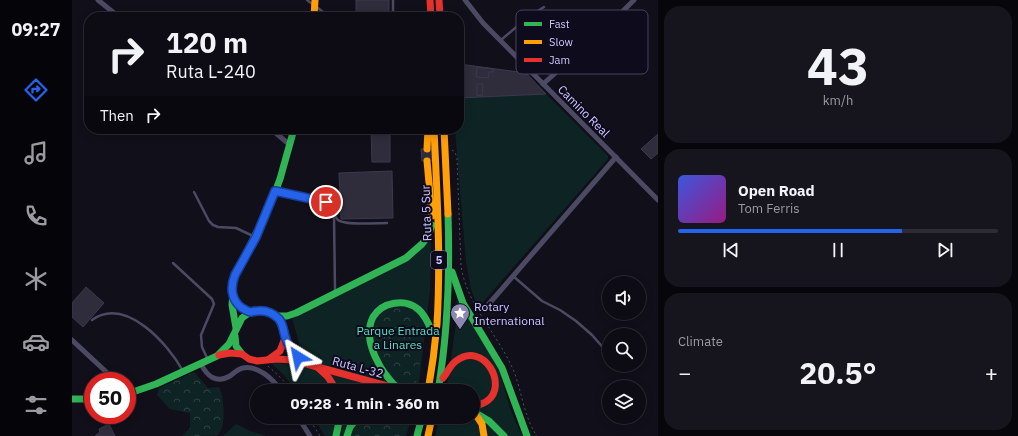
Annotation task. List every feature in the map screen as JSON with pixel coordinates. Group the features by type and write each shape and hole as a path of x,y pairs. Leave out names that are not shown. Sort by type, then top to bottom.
{"main road":[{"path":"430,0 430,12"},
{"path":"440,0 440,12"},
{"path":"236,328 232,310 232,286 235,275 256,237 275,191 293,134"},
{"path":"427,148 428,134"},
{"name":"Ruta 5 Sur","path":"429,384 439,299 434,134"},
{"name":"Ruta 5 Sur","path":"440,384 448,321 449,259 444,134"},
{"path":"423,384 431,330 433,287 432,225 427,161"},
{"path":"275,316 287,316 296,313 414,253 427,239 432,225"},
{"path":"449,259 455,284 463,303 495,354 506,375 520,420 527,436"},
{"path":"232,297 240,306 251,312 263,311 275,316 284,327 285,338 283,346 279,353 269,360"},
{"path":"395,384 386,377 378,364 370,336 372,320 376,314 384,307 395,303 404,302 413,305 422,311 427,318 431,330"},
{"name":"Ruta L-32","path":"136,392 145,389 201,364 217,355 228,347 242,318 251,312"},
{"path":"234,336 236,346 242,354"},
{"path":"285,338 295,354 305,363"},
{"name":"Ruta L-32","path":"217,355 230,353 242,354 253,360 261,361 287,359 380,384"},
{"path":"441,384 448,369 458,358 478,356 492,367 496,378 496,387 492,396 480,406"},
{"path":"316,366 328,377 332,384"},
{"path":"72,399 84,399"},
{"path":"480,415 503,434 508,436"},
{"path":"480,421 484,436"},
{"path":"336,436 339,424"},
{"path":"348,436 350,427 352,424"},
{"path":"411,436 414,424"},
{"path":"417,436 420,424"},
{"path":"428,436 431,424"},
{"path":"432,424 433,436"}],"street":[{"path":"98,0 113,12"},
{"name":"Camino Real","path":"465,0 483,23 516,56"},
{"path":"624,10 634,0"},
{"name":"Camino Real","path":"533,74 658,200"},
{"path":"543,84 554,74"},
{"path":"277,134 290,145"},
{"path":"488,305 616,157"},
{"path":"72,340 106,372"},
{"path":"201,364 208,375 217,379 225,378 243,368 255,369 275,384"},
{"path":"302,424 310,436"}],"lane":[{"path":"306,0 314,3 324,12"},
{"path":"393,0 393,12"},
{"path":"539,10 544,7"},
{"path":"501,41 516,28"},
{"path":"275,191 326,202 332,206 337,220 344,223 387,223"},
{"path":"194,192 209,220 213,224 236,228 256,237"},
{"path":"335,215 333,219 335,294"},
{"path":"174,264 212,299 214,304 201,335 202,347 208,360"},
{"path":"513,276 542,301 560,310 576,321 602,346"},
{"path":"92,320 100,315 109,313 122,314 130,317 158,339 174,358 183,372"}],"path":[{"path":"445,149 455,152 457,158 461,266 464,282 475,306 512,367 520,388 526,414 537,436"},
{"path":"261,361 277,374 286,384"},
{"path":"312,424 320,436"}],"green space":[{"path":"546,94 608,156 608,159 478,308 471,289 466,262 455,134 464,134 464,98"},
{"path":"431,237 430,291 419,384 291,384 284,375 270,362 296,365 301,350 292,318 407,260"},
{"path":"457,294 498,367 510,408 523,436 435,436 438,424 480,424 480,384 447,384 456,325"},
{"name":"Parque Entrada a Linares","path":"396,306 412,309 416,312 420,319 422,327 422,349 416,384 406,384 391,375 384,367 379,357 374,340 374,327 377,321"},
{"path":"194,372 208,388 219,387 221,391 224,412 222,427 217,435 182,436 190,428 190,413 170,409 157,395 159,388"},
{"path":"236,424 250,431 266,436 223,436"},
{"path":"317,424 410,424 406,436 325,436"},
{"path":"361,424 405,424 402,436 355,436"}],"building":[{"path":"356,0 389,0 389,12 356,12"},
{"path":"464,65 516,72 516,74 527,74 546,94 464,98"},
{"path":"477,67 493,69 493,72 489,72 488,78 476,77"},
{"path":"477,84 483,84 482,96 477,95"},
{"path":"371,134 390,134 390,162 372,162"},
{"path":"658,134 658,153 651,159 641,149"},
{"path":"432,148 433,161 422,161 421,149"},
{"path":"392,171 393,218 341,219 339,173"},
{"path":"86,287 104,303 83,327 72,317 72,303"},
{"path":"109,424 115,436 95,436 100,432 99,429"}],"traffic: fast":[{"path":"236,328 232,305 234,278 271,203 280,179 293,134"},
{"path":"439,384 448,303 448,214"},
{"path":"275,316 287,316 296,313 406,258 422,244 428,236 432,225"},
{"path":"452,272 463,303 502,368 527,436"},
{"path":"393,384 380,367 372,347 370,326 373,317 377,312 388,305 394,303 407,304 420,311 431,330"},
{"path":"136,391 156,384 217,356 229,344 242,318 249,313 256,311 269,313 279,320 290,347 305,363"},
{"path":"235,336 236,346 242,354"},
{"path":"72,399 84,399"},
{"path":"480,416 489,421 504,436"},
{"path":"336,436 339,424"},
{"path":"347,436 352,424"},
{"path":"417,436 420,424"}],"traffic: slow":[{"path":"314,12 315,0"},
{"path":"427,149 428,134"},
{"path":"429,384 437,324 439,275 434,134"},
{"path":"444,134 448,214"},
{"path":"427,161 432,216"},
{"path":"233,297 240,306 251,312"},
{"path":"480,421 484,436"},
{"path":"428,436 431,424"}],"traffic: jam":[{"path":"430,0 431,12"},
{"path":"439,0 440,12"},
{"path":"269,359 280,351 285,338"},
{"path":"219,355 230,353 242,354 249,359 257,361 277,359 292,360 380,384"},
{"path":"443,378 454,362 466,356 476,356 484,360 494,376 495,385 493,394 487,401 480,405"},
{"path":"316,366 328,377 332,384"}],"place":[{"name":"Rotary International","path":"460,330"}],"route":[{"path":"298,357 285,338 284,327 278,318 263,311 247,311 237,304 232,297 232,286 235,275 261,227 275,191 326,202"}]}
